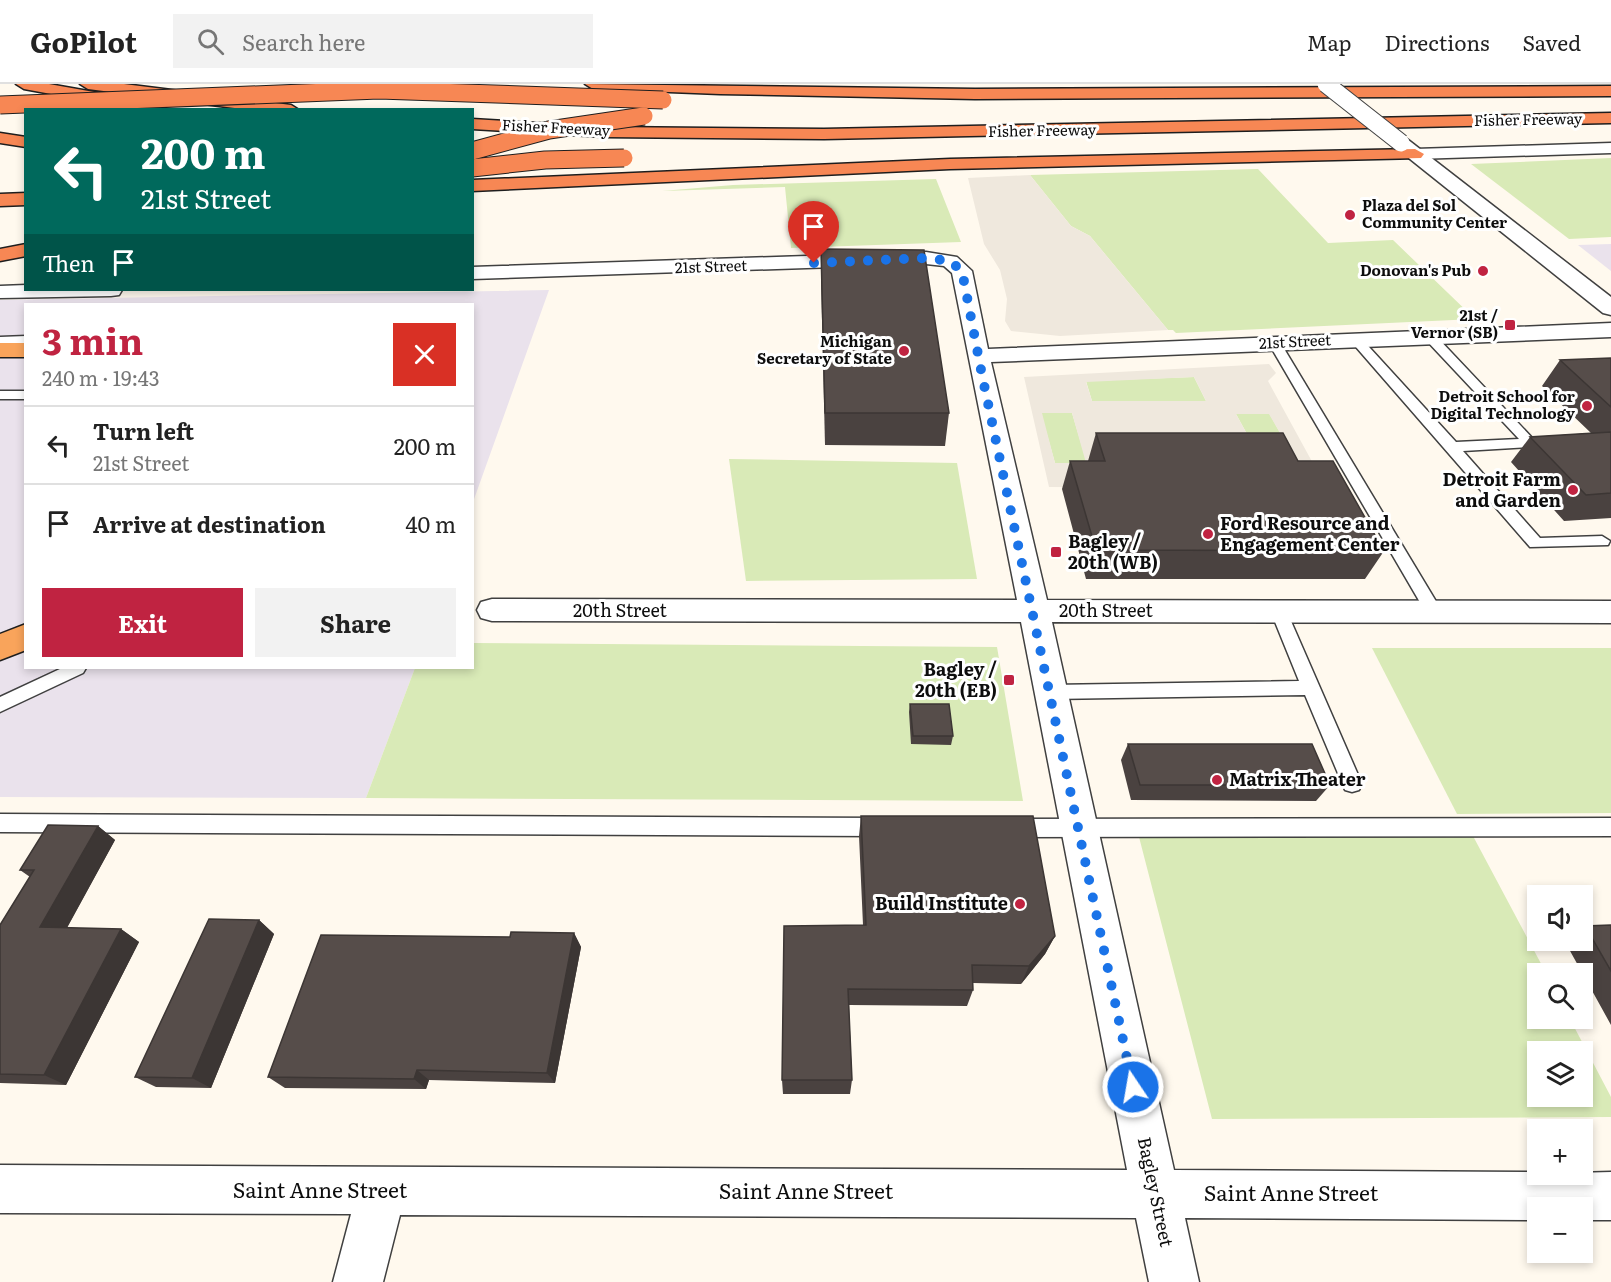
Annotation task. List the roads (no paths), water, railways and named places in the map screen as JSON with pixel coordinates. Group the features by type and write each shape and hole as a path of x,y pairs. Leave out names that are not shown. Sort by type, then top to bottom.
{"highway":[{"path":"24,84 150,108"},
{"path":"88,84 275,108"},
{"path":"474,136 532,113 579,84"},
{"path":"593,84 926,96 1424,90 1611,91"},
{"path":"0,105 103,103 389,90 667,110 1220,105"},
{"path":"1121,110 1611,91"},
{"path":"474,150 559,128 667,110"},
{"path":"474,129 532,113"},
{"name":"Fisher Freeway","path":"474,124 604,132 824,134 1611,118"},
{"path":"800,153 1093,148 1543,121"},
{"path":"0,138 24,142"},
{"path":"474,186 950,164 1408,149"},
{"path":"474,168 545,160 630,157"},
{"path":"474,162 573,172 664,176"},
{"path":"0,200 24,200"},
{"path":"11,239 24,248"},
{"path":"0,255 24,249"},
{"path":"0,350 24,350"},
{"path":"0,648 24,637"}],"street":[{"path":"1326,84 1611,308"},
{"path":"1408,149 1611,148"},
{"name":"21st Street","path":"474,273 926,258 950,261"},
{"name":"Bagley Street","path":"950,261 962,271 1174,1282"},
{"path":"0,292 56,291"},
{"name":"21st Street","path":"978,356 1274,342 1611,330"},
{"name":"20th Street","path":"492,610 1611,612"},
{"name":"Saint Anne Street","path":"0,1190 1156,1193 1607,1203"},
{"path":"358,1282 382,1191"}],"lane":[{"path":"1430,337 1530,443 1452,447"},
{"path":"1355,339 1536,543 1602,542"},
{"path":"0,341 24,340"},
{"path":"1274,342 1434,612"},
{"path":"0,395 24,395"},
{"path":"1279,612 1352,784"},
{"path":"0,705 75,669"},
{"path":"1051,692 1311,688"},
{"path":"0,823 898,827"},
{"path":"989,828 1611,828"}],"place":[{"name":"Plaza del Sol Community Center","path":"1350,215"},
{"name":"Donovan's Pub","path":"1483,271"},
{"name":"21st / Vernor (SB)","path":"1510,325"},
{"name":"Michigan Secretary of State","path":"904,351"},
{"name":"Detroit School for Digital Technology","path":"1587,406"},
{"name":"Detroit Farm and Garden","path":"1573,490"},
{"name":"Ford Resource and Engagement Center","path":"1208,534"},
{"name":"Bagley / 20th (WB)","path":"1056,552"},
{"name":"Bagley / 20th (EB)","path":"1009,680"},
{"name":"Matrix Theater","path":"1217,780"},
{"name":"Build Institute","path":"1020,904"}]}
